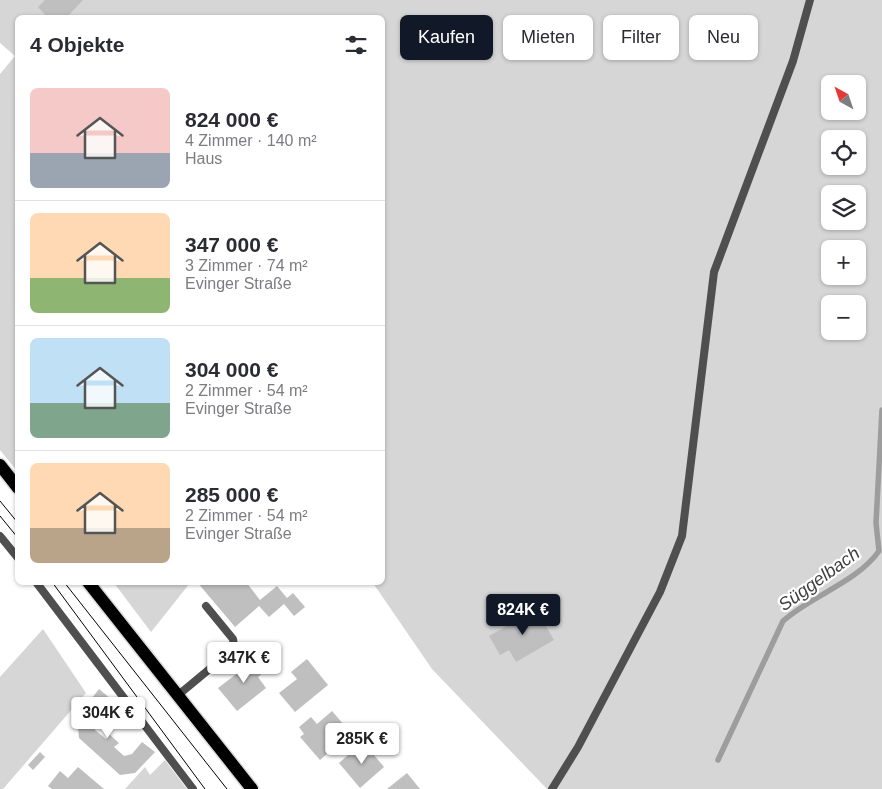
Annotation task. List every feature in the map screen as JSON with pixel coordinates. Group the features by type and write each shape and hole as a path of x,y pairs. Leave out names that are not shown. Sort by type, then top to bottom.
{"main road":[{"path":"0,466 15,484"},
{"path":"90,585 252,789"}],"lane":[{"path":"552,789 578,747 660,592 682,536 714,272 793,61 810,0"},
{"path":"0,536 15,554"},
{"path":"38,585 193,789"},
{"path":"177,696 230,652 234,645 233,639 206,606"}],"shaded area":[{"path":"0,0 882,0 882,789 547,789 432,669 374,585 385,585 385,15 15,15 15,56 0,43"},
{"path":"15,56 15,469 0,450 0,74"},
{"path":"116,585 188,585 151,632"},
{"path":"43,629 86,693 3,789 0,789 0,677"},
{"path":"165,760 187,789 125,789 145,767 150,775"}],"building":[{"path":"45,0 83,0 69,15 45,15 38,7"},
{"path":"200,585 248,585 260,600 277,586 287,598 293,593 305,607 294,616 284,604 269,617 259,606 235,627"},
{"path":"536,609 554,640 516,662 509,650 500,655 489,636"},
{"path":"250,654 264,672 258,677 266,688 237,711 218,688 239,672 235,667"},
{"path":"307,659 328,685 295,712 279,693 297,679 291,672"},
{"path":"99,689 112,700 95,722 95,730 106,739 109,734 119,743 114,747 124,756 132,754 142,742 155,752 135,773 120,775 79,738 77,717"},
{"path":"332,711 351,733 320,760 300,737 304,734 299,727 311,717 317,724"},
{"path":"363,742 384,767 360,788 339,763"},
{"path":"40,752 45,757 33,770 28,765"},
{"path":"78,767 104,789 52,789 48,786 60,771 68,778"},
{"path":"407,773 420,789 387,789"}],"waterway":[{"name":"Süggelbach","path":"718,760 783,621 858,572 879,551 876,523 882,410"}],"tram line":[{"path":"0,501 15,519"},
{"path":"0,516 15,534"},
{"path":"54,585 205,789"},
{"path":"66,585 227,789"}]}
